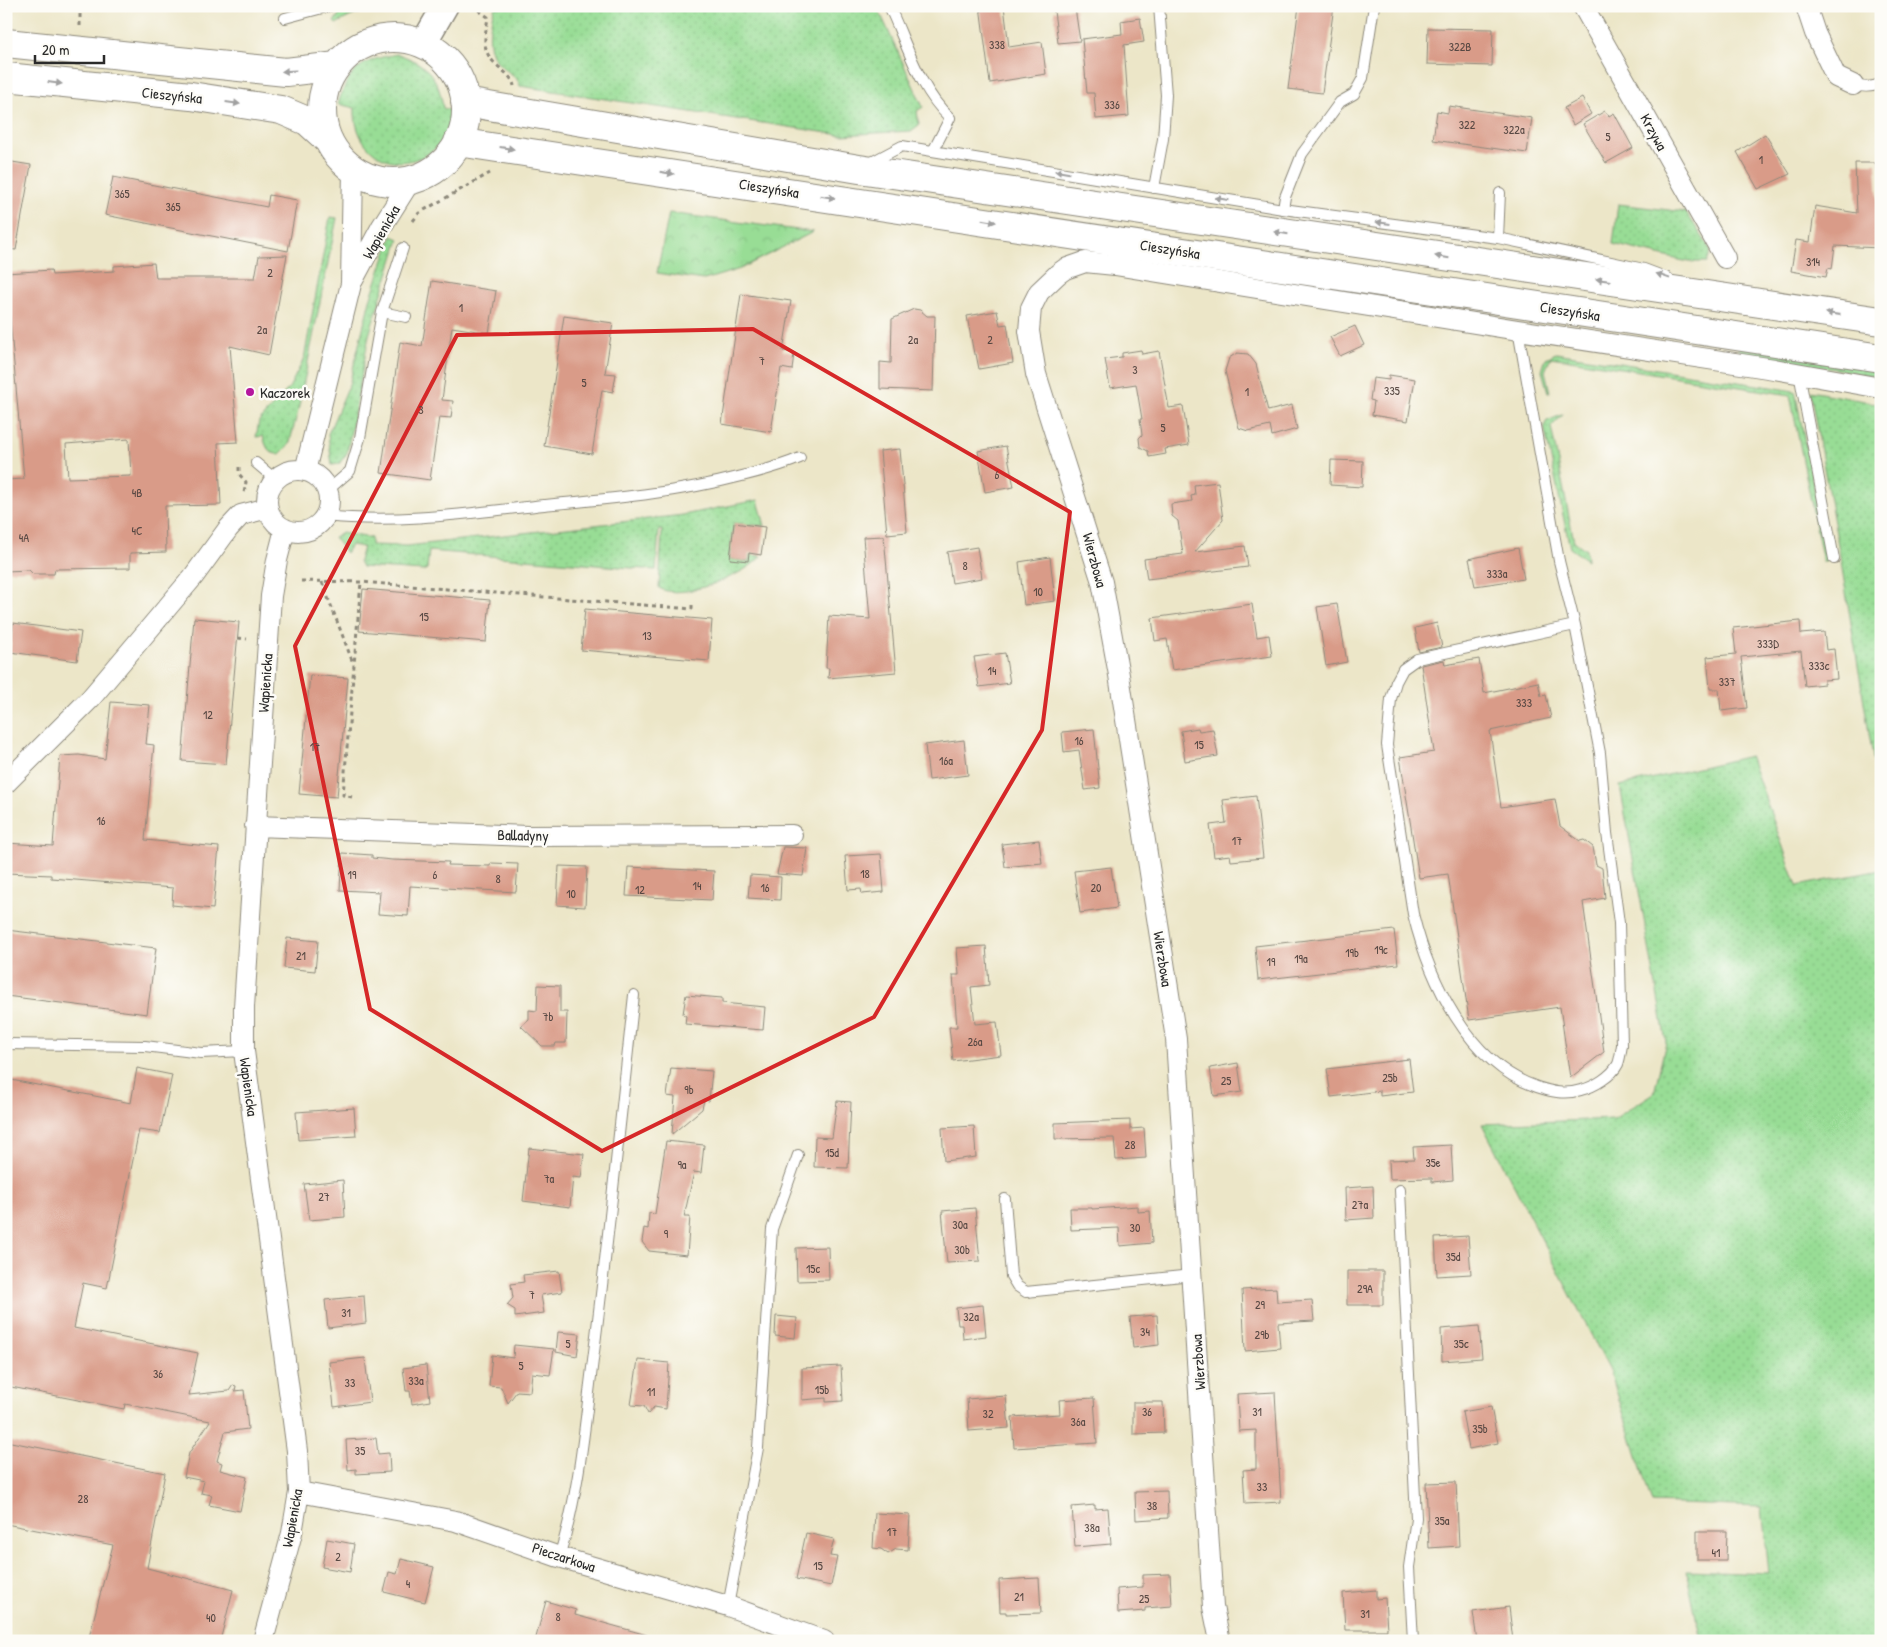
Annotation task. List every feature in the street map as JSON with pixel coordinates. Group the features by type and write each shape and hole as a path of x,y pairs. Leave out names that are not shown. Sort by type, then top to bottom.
{"main road":[{"path":"386,38 405,39 423,44 444,58 458,78 465,102 465,123 458,142 446,159 430,172 412,180 387,182 363,175 352,169 335,151 329,141 323,122 322,102 327,82 337,66 351,52 367,43 386,38"},
{"path":"6,43 286,72 337,66"},
{"name":"Cieszyńska","path":"6,77 191,96 281,110 307,121 329,141"},
{"path":"465,102 859,169 1881,321"},
{"name":"Cieszyńska","path":"458,142 1881,358"}],"street":[{"path":"423,44 445,6"},
{"name":"Krzywa","path":"1583,6 1724,258"},
{"path":"1806,6 1815,33 1836,77 1853,85"},
{"name":"Wapienicka","path":"305,471 351,284 352,169"},
{"name":"Wapienicka","path":"351,284 382,226 412,180"},
{"name":"Wierzbowa","path":"1220,1641 1213,1607 1176,1039 1119,675 1102,582 1036,374 1029,331 1031,308 1039,292 1065,269 1085,262 1115,265 1518,330"},
{"path":"1518,330 1798,373 1881,388"},
{"path":"294,471 305,471 322,482 328,491 329,500 325,516 321,522 309,530 293,532 285,529 272,517 268,508 268,498 276,480 294,471"},
{"path":"6,784 90,699 193,576 228,529 241,515 268,508"},
{"name":"Wapienicka","path":"263,1641 292,1533 299,1492 296,1442 244,1051 244,1007 254,826 271,596 285,529"},
{"name":"Balladyny","path":"254,826 527,836 792,835"},
{"name":"Pieczarkowa","path":"299,1492 456,1522 559,1557 728,1606 824,1641"}],"lane":[{"path":"285,18 330,6"},
{"path":"890,6 926,90 937,106 950,118 933,151"},
{"path":"1154,188 1163,139 1166,95 1159,6"},
{"path":"1283,209 1284,197 1302,154 1340,102 1354,94 1363,78 1374,6"},
{"path":"1853,85 1864,87 1876,86 1881,82"},
{"path":"859,169 902,146 1283,209 1498,238 1644,269 1725,299"},
{"path":"1498,238 1500,193"},
{"path":"328,491 350,471 360,438 382,312 403,248"},
{"path":"382,312 406,317"},
{"path":"1518,330 1559,561 1575,625 1600,753 1607,833 1619,923 1622,1045 1618,1064 1609,1075 1588,1089 1570,1093 1551,1092 1508,1075 1488,1060 1461,1027 1425,956 1419,937 1413,914 1387,745 1391,700 1396,682 1403,668 1417,658 1575,625"},
{"path":"1798,373 1834,560"},
{"path":"325,516 360,520 404,519 627,497 714,483 784,465 800,458"},
{"path":"256,464 276,480"},
{"path":"559,1557 570,1522 580,1462 609,1234 634,995"},
{"path":"6,1044 145,1046 201,1053 244,1051"},
{"path":"728,1606 758,1448 772,1229 798,1155"},
{"path":"1400,1190 1416,1518 1409,1567 1413,1641"},
{"path":"1005,1199 1012,1276 1016,1286 1026,1292 1192,1275"}],"path":[{"path":"80,6 81,24"},
{"path":"472,6 488,17"},
{"path":"403,248 404,234 420,213 493,171"},
{"path":"301,581 361,582 692,609 692,601"},
{"path":"322,582 354,666"},
{"path":"352,797 342,795 361,582"},
{"path":"238,638 250,639"}],"highlighted area":[{"path":"753,329 1070,512 1042,730 874,1017 602,1151 370,1009 295,646 457,335"}],"green space":[{"path":"361,6 390,6 362,12 336,24 334,22 340,13"},
{"path":"495,6 877,6 923,107 917,111 919,125 911,131 841,135 520,86 515,77 496,61 492,54 489,38"},
{"path":"398,54 417,62 430,73 438,88 443,108 456,112 445,136 437,147 426,155 399,162 376,154 367,146 360,135 356,122 355,108 338,104 347,82 359,68 375,59"},
{"path":"1618,204 1686,212 1711,250 1707,262 1688,262 1613,244"},
{"path":"669,213 813,232 740,269 704,280 657,273"},
{"path":"330,217 337,218 298,411 289,445 280,454 276,454 268,449 263,436 256,437 259,421 289,388 304,359"},
{"path":"392,236 399,239 369,335 347,453 339,464 332,465 328,434 349,385 370,300"},
{"path":"1739,347 1881,367 1881,378 1842,370 1738,355"},
{"path":"1556,353 1795,391 1827,555 1826,562 1823,562 1790,395 1551,357 1545,371 1550,392 1548,392 1542,371 1546,358"},
{"path":"1810,391 1881,404 1881,806 1839,550"},
{"path":"1564,414 1551,427 1574,541 1586,550 1587,560 1570,548 1544,426 1547,421"},
{"path":"758,500 765,526 734,523 729,559 749,562 750,555 761,556 743,571 729,578 697,589 682,591 669,591 659,588 662,530 659,530 656,570 429,551 427,569 423,571 362,567 359,561 363,547 351,545 346,553 334,537 342,533 371,538 371,545 407,546 683,515"},
{"path":"1750,756 1797,886 1881,870 1881,1641 1701,1641 1686,1570 1769,1573 1762,1507 1652,1503 1610,1371 1482,1124 1614,1119 1654,1093 1666,1042 1620,786"}],"building":[{"path":"980,6 1004,6 1009,47 1042,42 1046,74 990,83"},
{"path":"1299,6 1334,6 1322,93 1288,89"},
{"path":"1075,8 1080,41 1058,43 1054,11"},
{"path":"1140,18 1144,42 1124,45 1129,116 1096,119 1094,93 1087,93 1082,39 1122,34 1121,21"},
{"path":"1428,28 1493,29 1492,66 1427,64"},
{"path":"1582,98 1591,114 1573,125 1564,108"},
{"path":"1449,106 1532,118 1527,153 1433,140 1437,111 1448,113"},
{"path":"1605,111 1609,116 1614,113 1633,148 1606,163 1583,124"},
{"path":"1765,134 1790,174 1758,189 1737,152"},
{"path":"6,161 31,165 16,250 6,249"},
{"path":"1855,163 1876,163 1878,205 1881,205 1881,248 1835,246 1832,269 1828,268 1826,277 1791,271 1796,240 1810,242 1815,206 1857,213"},
{"path":"113,177 267,207 269,195 297,200 288,251 105,215"},
{"path":"287,255 269,355 230,346 238,442 218,443 221,505 165,506 166,552 130,553 130,568 55,569 54,574 33,574 29,570 6,571 6,480 24,479 6,273 51,270 52,275 114,271 114,266 154,263 156,278 255,278 259,256","holes":["129,439 131,476 68,478 66,444"]},
{"path":"432,281 496,291 489,333 452,327 442,400 453,401 451,418 439,417 430,480 381,473 400,342 422,346"},
{"path":"741,294 791,301 783,351 794,353 792,370 781,368 771,432 722,424"},
{"path":"914,309 920,310 927,316 935,316 933,391 880,389 880,362 891,363 892,319"},
{"path":"997,311 1000,325 1007,324 1013,363 979,369 976,354 974,354 967,316"},
{"path":"564,316 613,323 605,373 616,374 613,392 602,390 592,454 544,446"},
{"path":"1355,326 1364,345 1340,356 1330,337"},
{"path":"1141,350 1142,354 1159,351 1169,408 1183,406 1189,445 1165,449 1166,454 1149,457 1148,451 1140,447 1139,438 1142,435 1140,419 1142,419 1136,384 1110,388 1105,359 1122,357 1122,353"},
{"path":"1237,353 1248,354 1256,364 1268,411 1292,405 1297,429 1272,436 1270,426 1248,431 1239,428 1225,371 1229,358"},
{"path":"1389,375 1415,379 1408,421 1372,415 1374,401 1370,400 1373,378 1389,380"},
{"path":"1006,446 1014,487 985,492 978,451"},
{"path":"900,449 907,532 887,534 880,451"},
{"path":"1331,460 1363,461 1362,487 1330,485"},
{"path":"1218,482 1223,520 1195,552 1245,546 1248,567 1147,579 1144,559 1183,554 1178,521 1172,516 1171,504 1192,501 1191,496 1195,495 1194,485"},
{"path":"734,523 765,527 761,555 749,553 748,561 730,559"},
{"path":"884,536 896,672 828,678 829,668 826,668 829,616 870,619 863,537"},
{"path":"977,547 982,578 952,583 947,552"},
{"path":"1518,548 1524,579 1475,586 1469,559"},
{"path":"1050,557 1055,601 1024,605 1019,562"},
{"path":"363,589 490,600 486,642 359,631"},
{"path":"1252,604 1257,637 1269,635 1272,656 1172,670 1167,639 1155,641 1152,618"},
{"path":"1337,604 1347,662 1326,666 1317,607"},
{"path":"585,609 712,620 709,661 581,650"},
{"path":"194,618 239,622 226,764 182,761"},
{"path":"1800,621 1801,634 1824,632 1826,650 1834,649 1837,679 1824,680 1824,684 1805,686 1801,651 1741,657 1747,708 1721,711 1719,689 1710,689 1707,657 1736,654 1733,628"},
{"path":"13,623 81,632 77,661 10,652"},
{"path":"1437,623 1442,647 1419,652 1415,628"},
{"path":"1005,653 1010,683 979,687 974,657"},
{"path":"1479,659 1484,693 1538,682 1541,696 1546,695 1551,718 1490,731 1501,807 1555,799 1560,826 1580,841 1584,840 1593,847 1596,865 1602,868 1605,898 1583,902 1604,1052 1570,1078 1560,1007 1469,1020 1448,874 1419,878 1400,757 1434,752 1421,665 1444,660 1445,665"},
{"path":"310,675 348,678 337,797 299,794"},
{"path":"111,702 150,705 146,744 154,745 145,840 219,847 213,909 172,905 173,888 51,878 51,875 6,873 6,843 53,846 60,756 79,755 105,759"},
{"path":"1198,728 1199,731 1213,729 1218,756 1185,761 1181,731"},
{"path":"1094,729 1100,788 1085,790 1079,750 1064,752 1062,732"},
{"path":"964,740 968,775 929,780 925,745"},
{"path":"1256,796 1263,858 1231,861 1230,855 1214,857 1210,825 1226,823 1223,800"},
{"path":"1039,840 1042,863 1005,867 1002,844"},
{"path":"783,847 807,848 803,876 777,874"},
{"path":"342,853 372,855 372,858 392,860 449,862 448,865 490,866 491,863 518,864 516,892 410,886 408,916 378,914 380,892 340,890"},
{"path":"881,854 884,892 862,894 861,889 848,890 845,856"},
{"path":"559,866 587,867 585,907 557,905"},
{"path":"628,867 714,871 712,900 626,896"},
{"path":"1111,867 1117,908 1080,913 1074,871"},
{"path":"750,875 781,877 780,900 748,898"},
{"path":"6,930 156,948 147,1014 6,996"},
{"path":"1394,930 1398,964 1258,980 1255,946"},
{"path":"287,938 318,941 315,971 284,968"},
{"path":"986,946 989,985 971,987 975,1024 997,1022 1001,1055 953,1061 949,1027 957,1027 953,975 959,975 957,948"},
{"path":"538,985 560,986 560,1012 567,1012 566,1043 556,1043 555,1046 542,1046 521,1026 529,1019 529,1010 537,1011"},
{"path":"686,995 722,998 722,1003 765,1007 763,1030 685,1024 686,1016 683,1014"},
{"path":"1409,1059 1413,1092 1380,1096 1380,1091 1331,1097 1327,1069"},
{"path":"1238,1063 1242,1092 1214,1096 1210,1068"},
{"path":"137,1068 172,1075 160,1133 139,1130 107,1288 83,1283 74,1328 198,1353 189,1395 229,1391 233,1385 236,1386 235,1391 244,1390 248,1429 225,1432 217,1461 222,1463 220,1470 247,1477 240,1511 209,1505 212,1495 201,1493 204,1481 184,1477 189,1453 210,1421 125,1404 124,1409 6,1386 6,1079 131,1103"},
{"path":"671,1068 712,1071 709,1101 704,1100 702,1109 672,1134 675,1097 667,1096"},
{"path":"837,1101 851,1102 848,1168 814,1167 815,1137 832,1138"},
{"path":"354,1108 356,1136 298,1140 296,1112"},
{"path":"1130,1120 1130,1129 1144,1128 1146,1158 1116,1160 1114,1138 1055,1139 1055,1123"},
{"path":"974,1126 976,1157 944,1161 942,1128"},
{"path":"666,1141 704,1145 701,1173 694,1172 684,1217 690,1217 687,1255 649,1251 642,1242 644,1228 648,1229 649,1213 655,1214"},
{"path":"1451,1145 1453,1180 1432,1182 1432,1178 1390,1179 1389,1160 1414,1159 1413,1147"},
{"path":"529,1148 584,1154 581,1178 573,1177 570,1207 523,1201"},
{"path":"343,1180 345,1217 309,1220 304,1184"},
{"path":"1373,1186 1374,1218 1346,1220 1345,1188"},
{"path":"1138,1206 1138,1212 1150,1211 1152,1243 1120,1246 1119,1228 1071,1230 1070,1208 1092,1209"},
{"path":"975,1208 980,1261 947,1263 942,1211"},
{"path":"1468,1236 1471,1274 1437,1276 1435,1238"},
{"path":"828,1247 829,1280 797,1281 796,1248"},
{"path":"559,1271 562,1292 541,1295 544,1313 515,1317 515,1310 507,1305 513,1298 511,1284 524,1282 523,1275"},
{"path":"1347,1271 1383,1271 1383,1305 1347,1305"},
{"path":"1276,1288 1277,1302 1312,1300 1314,1321 1278,1323 1280,1348 1245,1351 1242,1290"},
{"path":"364,1296 366,1323 328,1328 325,1300"},
{"path":"983,1305 986,1336 963,1339 962,1325 958,1325 956,1308"},
{"path":"1157,1315 1159,1345 1133,1348 1130,1317"},
{"path":"776,1316 797,1318 795,1338 775,1336"},
{"path":"1479,1326 1482,1358 1442,1361 1441,1329"},
{"path":"558,1332 580,1334 577,1356 556,1352"},
{"path":"514,1345 554,1349 550,1375 532,1373 530,1392 517,1391 508,1403 501,1387 489,1386 492,1355 513,1358"},
{"path":"365,1358 370,1402 334,1407 329,1362"},
{"path":"638,1360 669,1363 666,1409 654,1407 648,1414 644,1406 631,1405"},
{"path":"426,1365 430,1401 412,1404 410,1391 406,1391 403,1368"},
{"path":"841,1366 843,1401 826,1402 826,1398 802,1400 802,1368"},
{"path":"1275,1392 1281,1502 1245,1504 1243,1470 1256,1469 1256,1430 1239,1431 1237,1394"},
{"path":"1006,1396 1009,1428 969,1431 967,1399"},
{"path":"1094,1398 1097,1443 1014,1448 1012,1417 1060,1414 1059,1400"},
{"path":"1133,1402 1163,1402 1164,1433 1133,1434"},
{"path":"1491,1407 1498,1443 1469,1449 1462,1412"},
{"path":"376,1438 378,1454 389,1453 390,1472 356,1474 356,1469 348,1470 346,1440"},
{"path":"6,1441 165,1473 147,1568 233,1590 220,1641 88,1641 113,1545 6,1524"},
{"path":"1456,1482 1459,1546 1429,1548 1426,1483"},
{"path":"1167,1491 1168,1518 1136,1520 1135,1492"},
{"path":"1095,1505 1095,1509 1108,1508 1111,1544 1075,1547 1072,1507"},
{"path":"875,1513 910,1515 908,1550 896,1549 888,1554 881,1549 873,1548"},
{"path":"1697,1531 1727,1531 1726,1560 1697,1560"},
{"path":"806,1533 834,1539 830,1556 837,1557 831,1586 796,1579"},
{"path":"327,1539 354,1544 350,1572 322,1567"},
{"path":"401,1559 434,1567 425,1602 384,1592 389,1572 397,1574"},
{"path":"1170,1574 1172,1606 1118,1613 1117,1589 1143,1587 1143,1575"},
{"path":"1039,1578 1041,1613 1006,1614 1006,1612 1000,1612 999,1580"},
{"path":"1376,1590 1376,1599 1385,1598 1387,1630 1345,1630 1343,1593"},
{"path":"546,1601 576,1610 575,1615 647,1635 646,1641 535,1641"},
{"path":"1509,1607 1513,1641 1477,1641 1473,1612"}],"place":[{"name":"Kaczorek","path":"250,392"}]}
